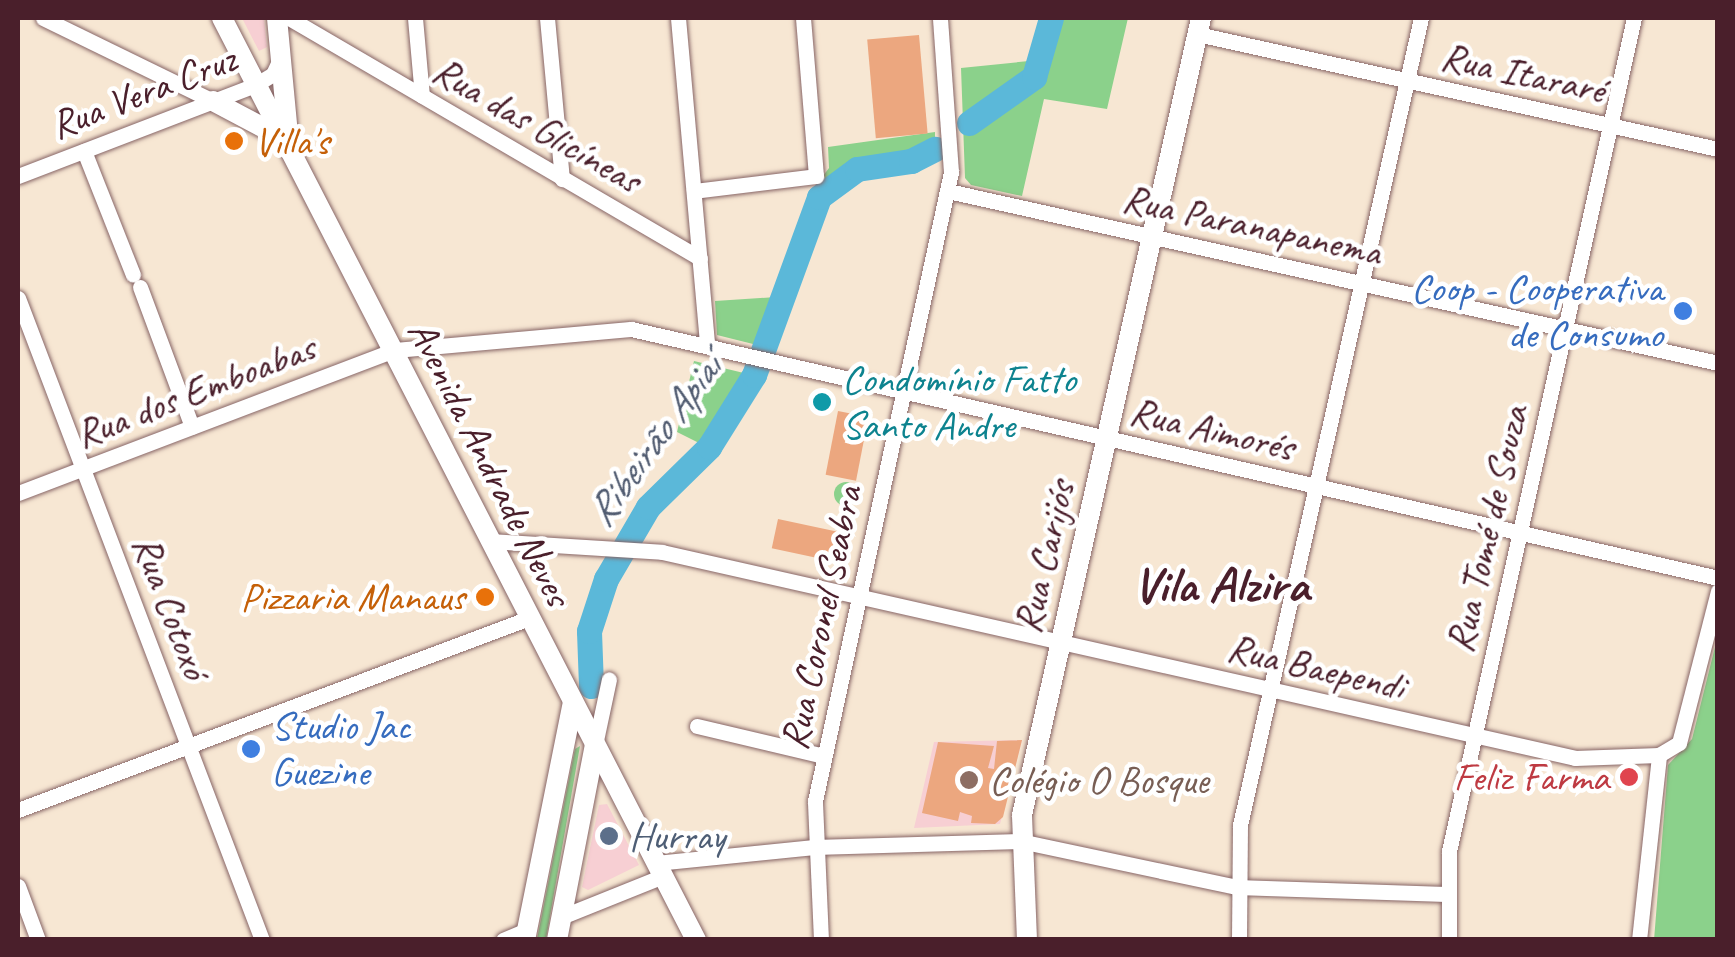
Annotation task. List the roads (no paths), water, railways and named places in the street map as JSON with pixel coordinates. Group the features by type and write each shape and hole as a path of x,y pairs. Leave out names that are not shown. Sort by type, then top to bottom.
{"main road":[{"name":"Avenida Andrade Neves","path":"222,18 696,940"},
{"path":"278,18 289,146"},
{"name":"Rua Carijós","path":"1026,940 1020,841 1060,642 1199,26"},
{"path":"213,101 289,146"},
{"path":"526,935 573,702"},
{"path":"557,940 595,745"}],"street":[{"path":"43,18 213,101"},
{"name":"Rua das Glicíneas","path":"289,18 700,258"},
{"path":"415,18 422,96"},
{"path":"547,18 562,178"},
{"path":"678,18 707,346"},
{"path":"694,192 816,176 803,18"},
{"name":"Rua Coronel Seabra","path":"820,940 814,847 824,756 948,191 952,139 940,18"},
{"path":"1239,940 1236,887 1240,825 1421,18"},
{"name":"Rua Tomé de Souza","path":"1449,940 1446,894 1474,736 1634,18"},
{"name":"Rua Itararé","path":"1199,26 1407,81 1718,150"},
{"name":"Rua Vera Cruz","path":"18,176 255,85 272,74 281,55"},
{"path":"84,151 192,427"},
{"name":"Rua Paranapanema","path":"948,191 1718,363"},
{"name":"Rua Cotoxó","path":"18,298 262,940"},
{"name":"Rua Aimorés","path":"394,350 611,329 707,346 1718,578"},
{"name":"Rua dos Emboabas","path":"18,493 394,350"},
{"name":"Rua Baependi","path":"490,541 637,548 1575,758 1658,755"},
{"path":"1639,940 1658,755 1684,735 1718,590"},
{"path":"18,810 529,618"},
{"path":"595,745 609,679"},
{"path":"698,726 824,756"},
{"path":"562,916 660,870 814,847 1020,841 1236,887 1446,894"},
{"path":"18,886 38,940"},
{"path":"504,940 526,935"}],"waterway":[{"name":"Ribeirão Apiaí","path":"969,123 1034,77 1051,18"},
{"name":"Ribeirão Apiaí","path":"591,686 589,631 606,579 648,507 709,447 754,375 819,197 857,169 911,161 935,149"}],"place":[{"name":"Villa's","path":"234,141"},
{"name":"Coop - Cooperativa de Consumo","path":"1683,311"},
{"name":"Condomínio Fatto Santo Andre","path":"822,402"},
{"name":"Pizzaria Manaus","path":"485,597"},
{"name":"Studio Jac Guezine","path":"251,749"},
{"name":"Feliz Farma","path":"1629,777"},
{"name":"Colégio O Bosque","path":"969,780"},
{"name":"Hurray","path":"609,836"}],"district":[{"name":"Vila Alzira","path":"1221,585"}]}
